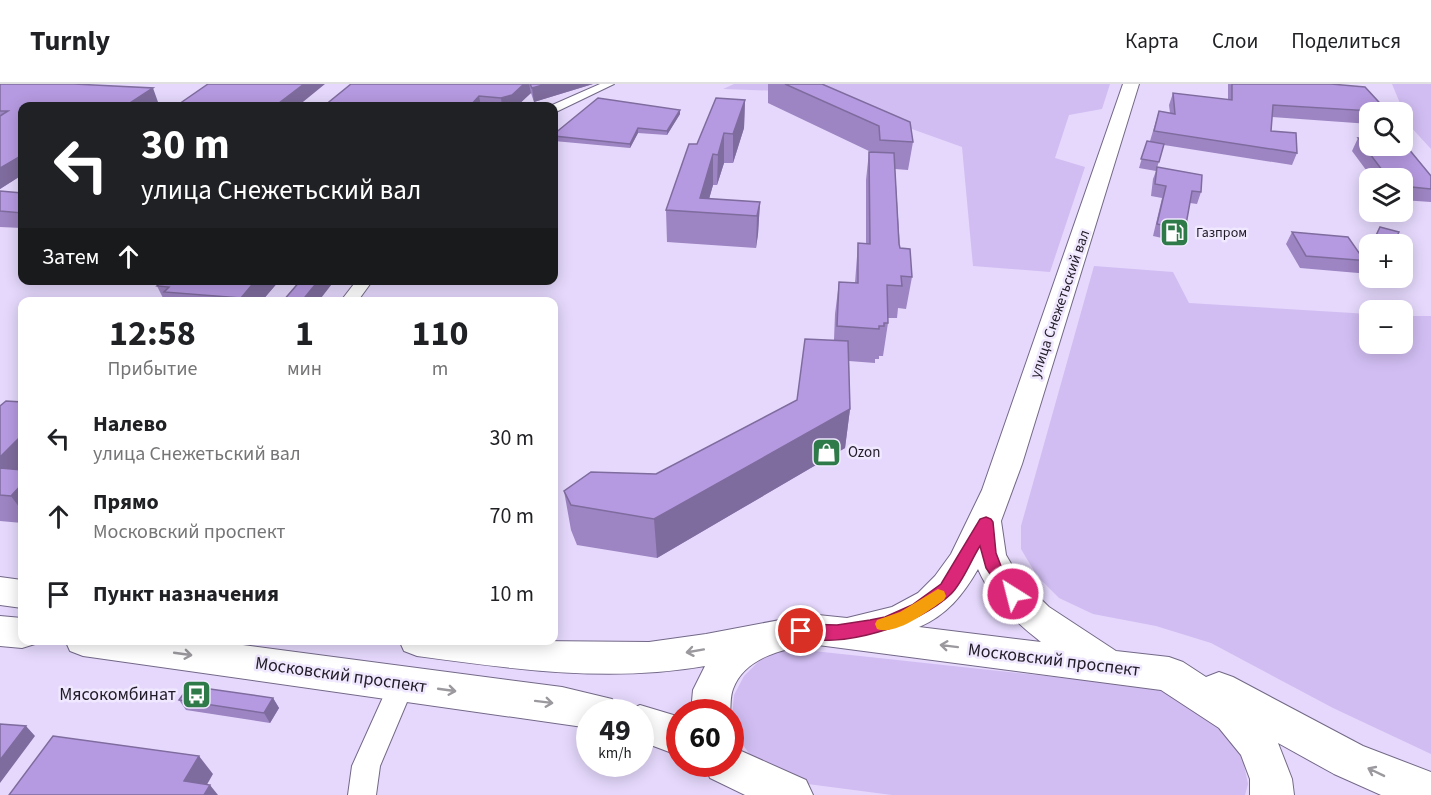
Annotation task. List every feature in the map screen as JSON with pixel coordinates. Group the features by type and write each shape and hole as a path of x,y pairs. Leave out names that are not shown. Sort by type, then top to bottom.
{"main road":[{"name":"улица Снежетьский вал","path":"837,632 887,624 906,617 930,602 947,588 986,522 1098,194 1131,84"},
{"name":"улица Снежетьский вал","path":"986,522 988,553 994,568 1013,594 1033,615 1111,668"},
{"path":"0,591 18,593"},
{"path":"0,631 18,633"},
{"name":"Московский проспект","path":"454,645 521,654 586,658 648,658 694,652 801,631 837,632 1168,674 1233,715 1246,730 1258,744 1271,778 1272,795"},
{"name":"Московский проспект","path":"711,699 716,682 728,664 744,649 773,636"},
{"name":"Московский проспект","path":"120,645 576,708"},
{"path":"1168,674 1211,685 1326,748 1397,782 1431,793"},
{"path":"744,772 791,795"}],"street":[{"path":"558,107 609,84"},
{"path":"352,297 362,285"},
{"path":"362,795 366,766 402,683"}],"shaded area":[{"path":"734,84 1110,84 1102,109 1069,115 1055,158 1085,167 1050,272 973,266 962,147 809,92 723,89"},
{"path":"1392,84 1431,84 1431,149 1413,129 1413,102 1399,102"},
{"path":"1094,266 1173,272 1189,303 1359,313 1359,354 1413,354 1413,316 1431,316 1431,754 1333,708 1211,643 1156,626 1093,614 1059,598 1037,576 1021,549 1021,526"},
{"path":"795,649 1159,688 1185,698 1230,736 1243,760 1248,784 1245,795 892,795 800,783 753,759 744,746 744,699 734,699 744,676 759,661 779,651"}],"building":[{"path":"0,84 74,84 153,88 132,102 18,102 18,158 0,168 0,116 8,111 0,111"},
{"path":"208,84 304,84 280,102 182,102"},
{"path":"351,84 524,84 512,95 501,98 479,96 474,102 329,102"},
{"path":"530,84 546,84 532,88"},
{"path":"785,84 822,84 910,122 913,142 880,140 879,126"},
{"path":"1232,84 1331,84 1365,87 1379,102 1359,102 1359,110 1273,105 1271,131 1296,133 1297,153 1154,131 1159,111 1175,114 1173,93 1232,100"},
{"path":"598,98 680,110 667,131 638,128 630,144 558,136 558,131"},
{"path":"716,98 745,100 733,134 724,133 718,155 713,154 700,198 760,202 757,216 666,210 689,144 697,144"},
{"path":"1147,141 1164,144 1159,162 1141,159"},
{"path":"869,152 894,153 899,244 900,248 910,249 912,277 901,276 902,286 887,285 888,323 879,326 879,329 837,326 839,282 858,283 858,243 870,244"},
{"path":"1413,154 1431,176 1431,189 1413,187 1413,168 1380,168 1372,156 1413,156"},
{"path":"1157,167 1202,175 1201,192 1192,191 1185,230 1157,224 1166,186 1155,184"},
{"path":"0,191 18,193 18,213 0,211"},
{"path":"1380,227 1399,232 1398,234 1377,234"},
{"path":"1292,232 1348,237 1359,253 1359,260 1306,256"},
{"path":"252,285 242,297 164,292 169,287 157,286"},
{"path":"297,285 315,285 305,297 286,297"},
{"path":"805,339 848,341 850,409 654,519 571,505 564,491 591,472 656,474 797,400"},
{"path":"6,401 18,402 18,439 0,457 0,406"},
{"path":"0,468 18,470 18,488 11,496 0,495"},
{"path":"189,686 273,698 264,713 179,700"},
{"path":"0,724 26,726 0,760"},
{"path":"53,736 199,756 184,781 210,785 204,795 9,795"}],"slow traffic":[{"path":"883,624 906,617 938,596"}],"place":[{"name":"Газпром","path":"1175,233"},
{"name":"Ozon","path":"827,452"},
{"name":"Мясокомбинат","path":"197,694"}],"route":[{"path":"801,631 837,632 887,624 918,610 947,588 986,522 988,553 994,568 1013,594"}]}
